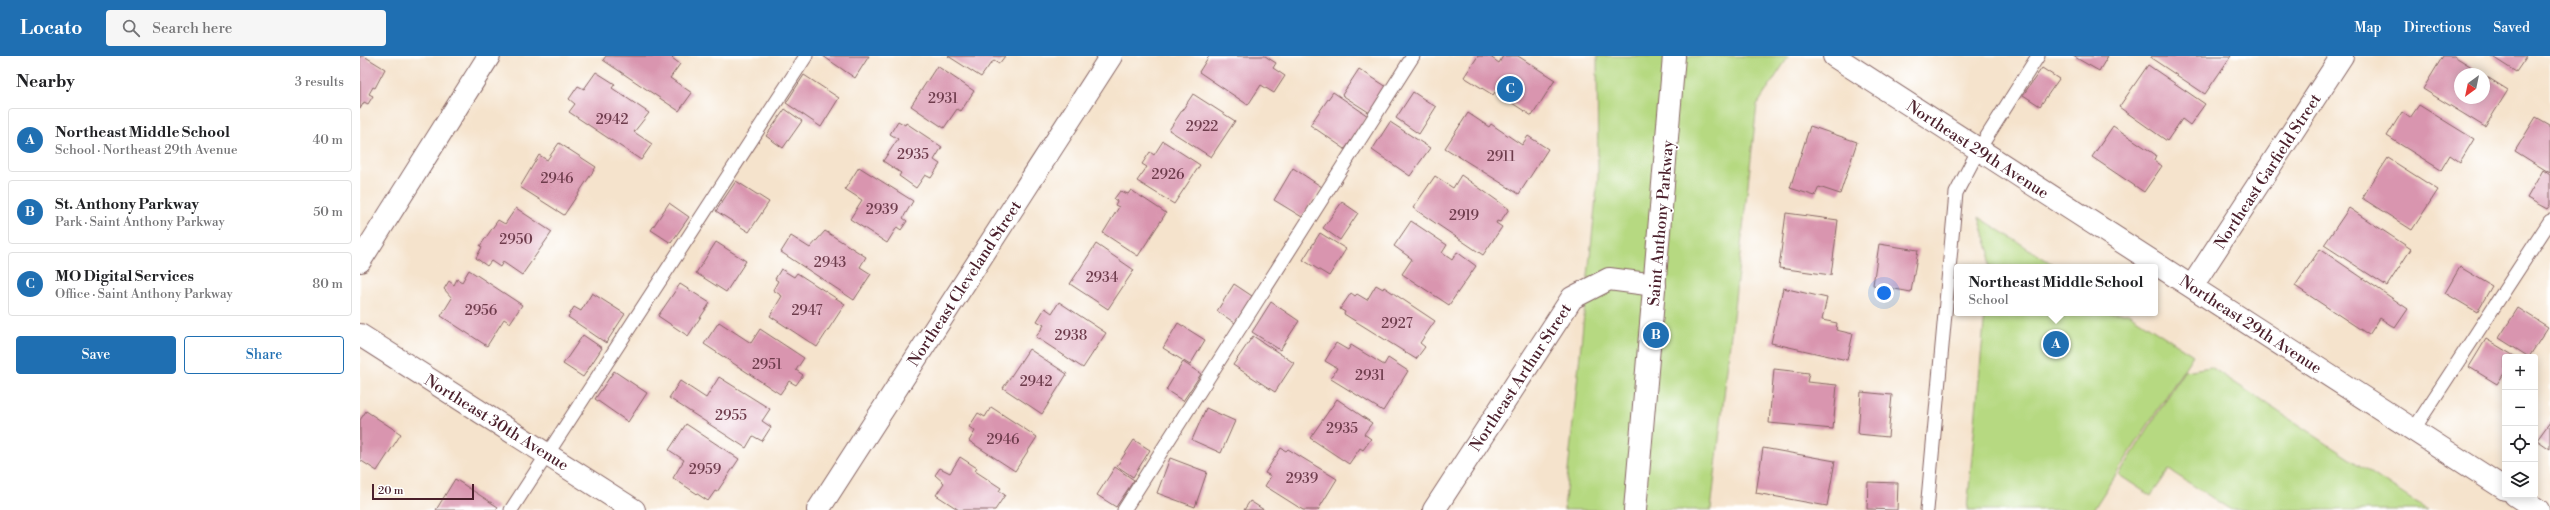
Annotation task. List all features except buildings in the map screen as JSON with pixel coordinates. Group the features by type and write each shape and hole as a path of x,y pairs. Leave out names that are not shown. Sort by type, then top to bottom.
{"street":[{"path":"360,262 489,56"},
{"name":"Northeast Cleveland Street","path":"818,510 1111,56"},
{"name":"Saint Anthony Parkway","path":"1635,510 1674,56"},
{"name":"Northeast 29th Avenue","path":"1834,56 2158,264"},
{"name":"Northeast Garfield Street","path":"2192,286 2342,56"},
{"name":"Northeast 29th Avenue","path":"2158,264 2502,486"},
{"name":"Northeast Arthur Street","path":"1434,510 1572,298 1609,279 1655,285"},
{"name":"Northeast 30th Avenue","path":"360,335 634,510"},
{"path":"2520,498 2538,510"}],"lane":[{"path":"511,510 806,56"},
{"path":"1124,510 1413,56"},
{"path":"1927,510 1956,193 1979,149 2038,56"},
{"path":"2414,429 2550,221"}],"green space":[{"path":"1597,56 1789,56 1757,105 1711,510 1564,510 1598,178"},
{"path":"1979,217 2052,264 1989,264 1990,253"},
{"path":"1985,316 2133,316 2193,355 2093,510 1967,510"},
{"path":"2211,367 2427,510 2231,510 2169,470 2151,496 2119,475 2184,371"}],"place":[{"name":"MO Digital Services","path":"1510,89"},
{"name":"St. Anthony Parkway","path":"1656,335"},
{"name":"Northeast Middle School","path":"2056,344"}]}
